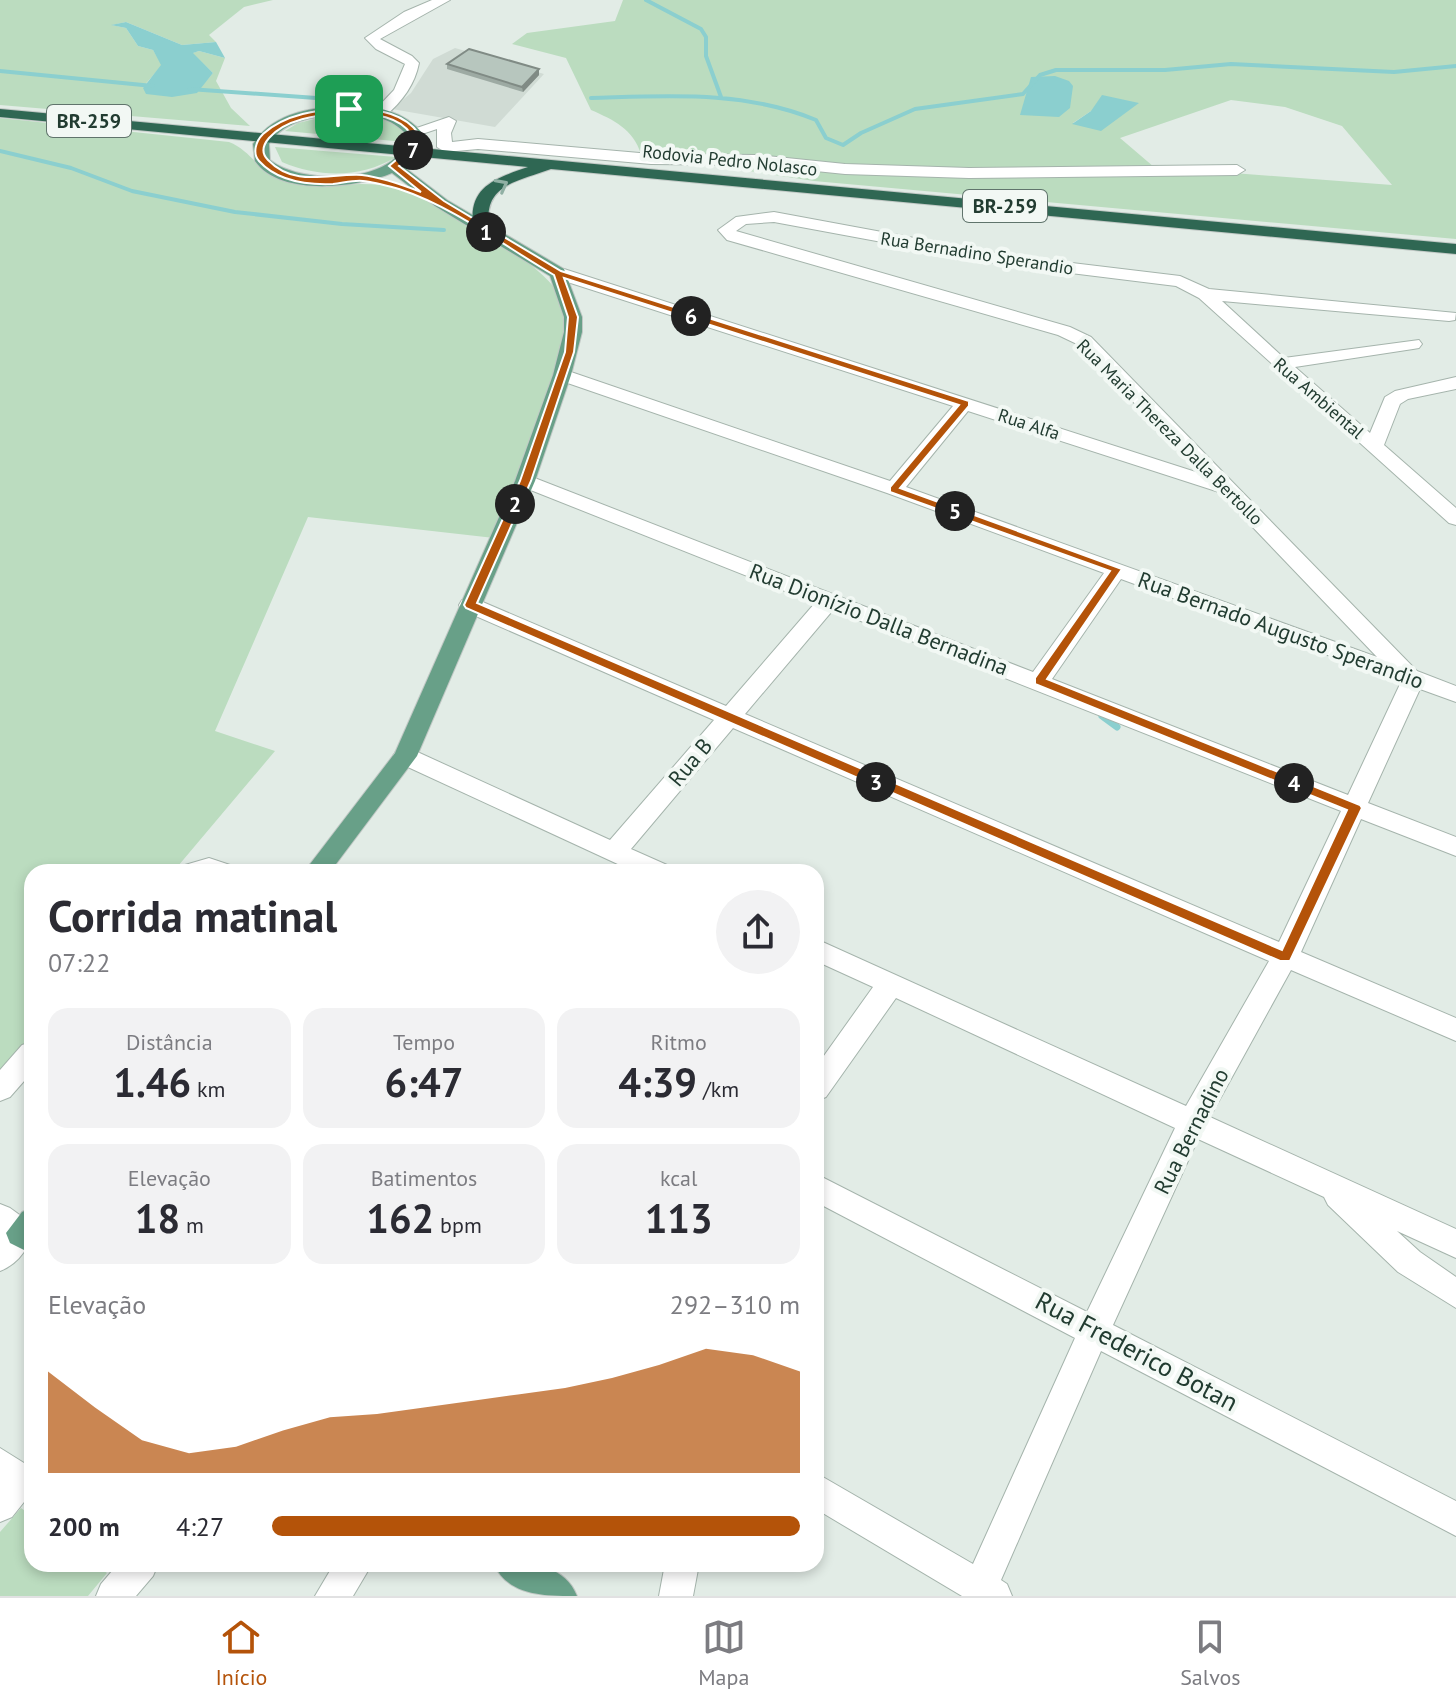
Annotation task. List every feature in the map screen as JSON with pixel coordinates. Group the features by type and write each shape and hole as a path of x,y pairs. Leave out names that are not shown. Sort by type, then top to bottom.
{"highway":[{"name":"BR-259","path":"0,113 178,129"},
{"path":"178,129 278,126"},
{"path":"178,129 261,144 408,149 486,157"},
{"path":"408,149 445,147 486,157"},
{"name":"Rodovia Pedro Nolasco","path":"486,157 1456,249"},
{"path":"482,230 479,208 486,195 504,182 554,163"}],"main road":[{"path":"322,864 405,756 525,481 572,342 573,317 558,273 441,203 402,187 361,178 331,181 294,178 267,166 261,144 278,126 293,119 330,111 380,113 399,119 408,149 441,203"},
{"path":"361,178 408,149"},
{"path":"523,1572 560,1596"}],"street":[{"path":"380,113 394,101 411,71 412,63 373,42 372,38 409,15 443,0"},
{"path":"408,149 449,121 443,133 445,147 478,144 651,159 756,160 860,170 1035,174 1237,170"},
{"name":"Rua Bernadino Sperandio","path":"733,237 725,233 729,226 748,218 774,217 1006,260 1180,281"},
{"name":"Rua Maria Thereza Dalla Bertollo","path":"733,237 1078,337 1413,681"},
{"name":"Rua Alfa","path":"558,273 1225,487"},
{"name":"Rua Ambiental","path":"1180,281 1205,294 1456,519"},
{"path":"1205,294 1449,316"},
{"path":"1280,364 1413,344"},
{"name":"Rua Bernado Augusto Sperandio","path":"562,375 894,489 1413,681 1456,694"},
{"path":"1374,446 1392,401 1402,395 1456,383"},
{"path":"894,489 965,403"},
{"name":"Rua Dionízio Dalla Bernadina","path":"525,481 1456,847"},
{"path":"1039,681 1117,569"},
{"name":"Rua B","path":"615,851 829,601"},
{"path":"470,605 1456,1030"},
{"name":"Rua Bernadino","path":"988,1591 1095,1329 1192,1122 1285,957 1413,681"},
{"path":"405,756 642,864"},
{"path":"824,953 1456,1244"},
{"path":"824,1078 890,985"},
{"path":"0,1089 24,1062"},
{"path":"1324,1183 1409,1262 1456,1294"},
{"name":"Rua Frederico Botan","path":"824,1191 1456,1519"},
{"path":"0,1257 21,1228"},
{"path":"824,1495 988,1591"},
{"path":"113,1596 131,1572"},
{"path":"332,1596 349,1572"},
{"path":"676,1596 680,1572"}],"shaded area":[{"path":"455,48 544,74 495,127 392,109 411,93 433,59"}],"green space":[{"path":"0,0 273,0 244,7 209,35 216,42 182,45 126,22 112,25 126,28 138,46 153,50 162,65 143,87 162,95 190,91 213,73 192,53 199,51 225,58 216,81 231,108 250,126 0,105"},
{"path":"623,0 1456,0 1456,239 814,181 641,154 628,132 591,110 566,58 512,44 527,33 615,21","holes":["1231,100 1285,107 1342,126 1392,185 1154,167 1120,138","1138,103 1105,127 1073,123 1091,111"]},
{"path":"340,113 376,116 393,122 407,134 405,142 285,131 298,123"},
{"path":"0,118 229,142 270,174 290,182 381,185 424,199 478,228 529,263 548,280 565,305 569,324 503,539 308,517 215,731 275,751 180,864 24,864 24,1048 0,1077"},
{"path":"275,147 396,157 369,169 326,173 282,162"},
{"path":"21,1508 24,1510 24,1572 107,1573 88,1596 0,1596 0,1532"}],"water":[{"path":"126,22 182,45 216,42 225,58 199,51 193,53 213,73 197,93 172,97 146,94 143,88 161,65 153,50 138,46 126,28 111,25"},
{"path":"1055,76 1069,81 1073,86 1070,108 1059,117 1020,115 1031,77"},
{"path":"1102,95 1139,103 1101,131 1072,124 1091,111"}],"building":[{"path":"469,49 539,69 522,87 447,64"}],"waterway":[{"path":"646,0 701,29 706,37 706,56 721,97"},
{"path":"591,98 705,97 761,104 816,120 826,138 843,145 861,133 915,109 1023,94 1040,75 1056,70 1165,70 1231,64 1394,72 1456,66"},
{"path":"0,71 153,86"},
{"path":"189,89 330,99"},
{"path":"0,151 71,168 132,191 235,212 342,224 444,230"},
{"path":"1102,716 1117,727"}],"route":[{"path":"349,109 310,114 278,126 264,138 259,149 261,158 278,173 294,178 312,181 361,178 402,187 441,203 558,273 573,317 570,352 525,481 470,605 1285,957 1355,808 1039,681 1117,569 894,489 965,403 558,273 482,230 441,203 393,166 413,150 415,134 409,126 385,114 349,109"}]}
